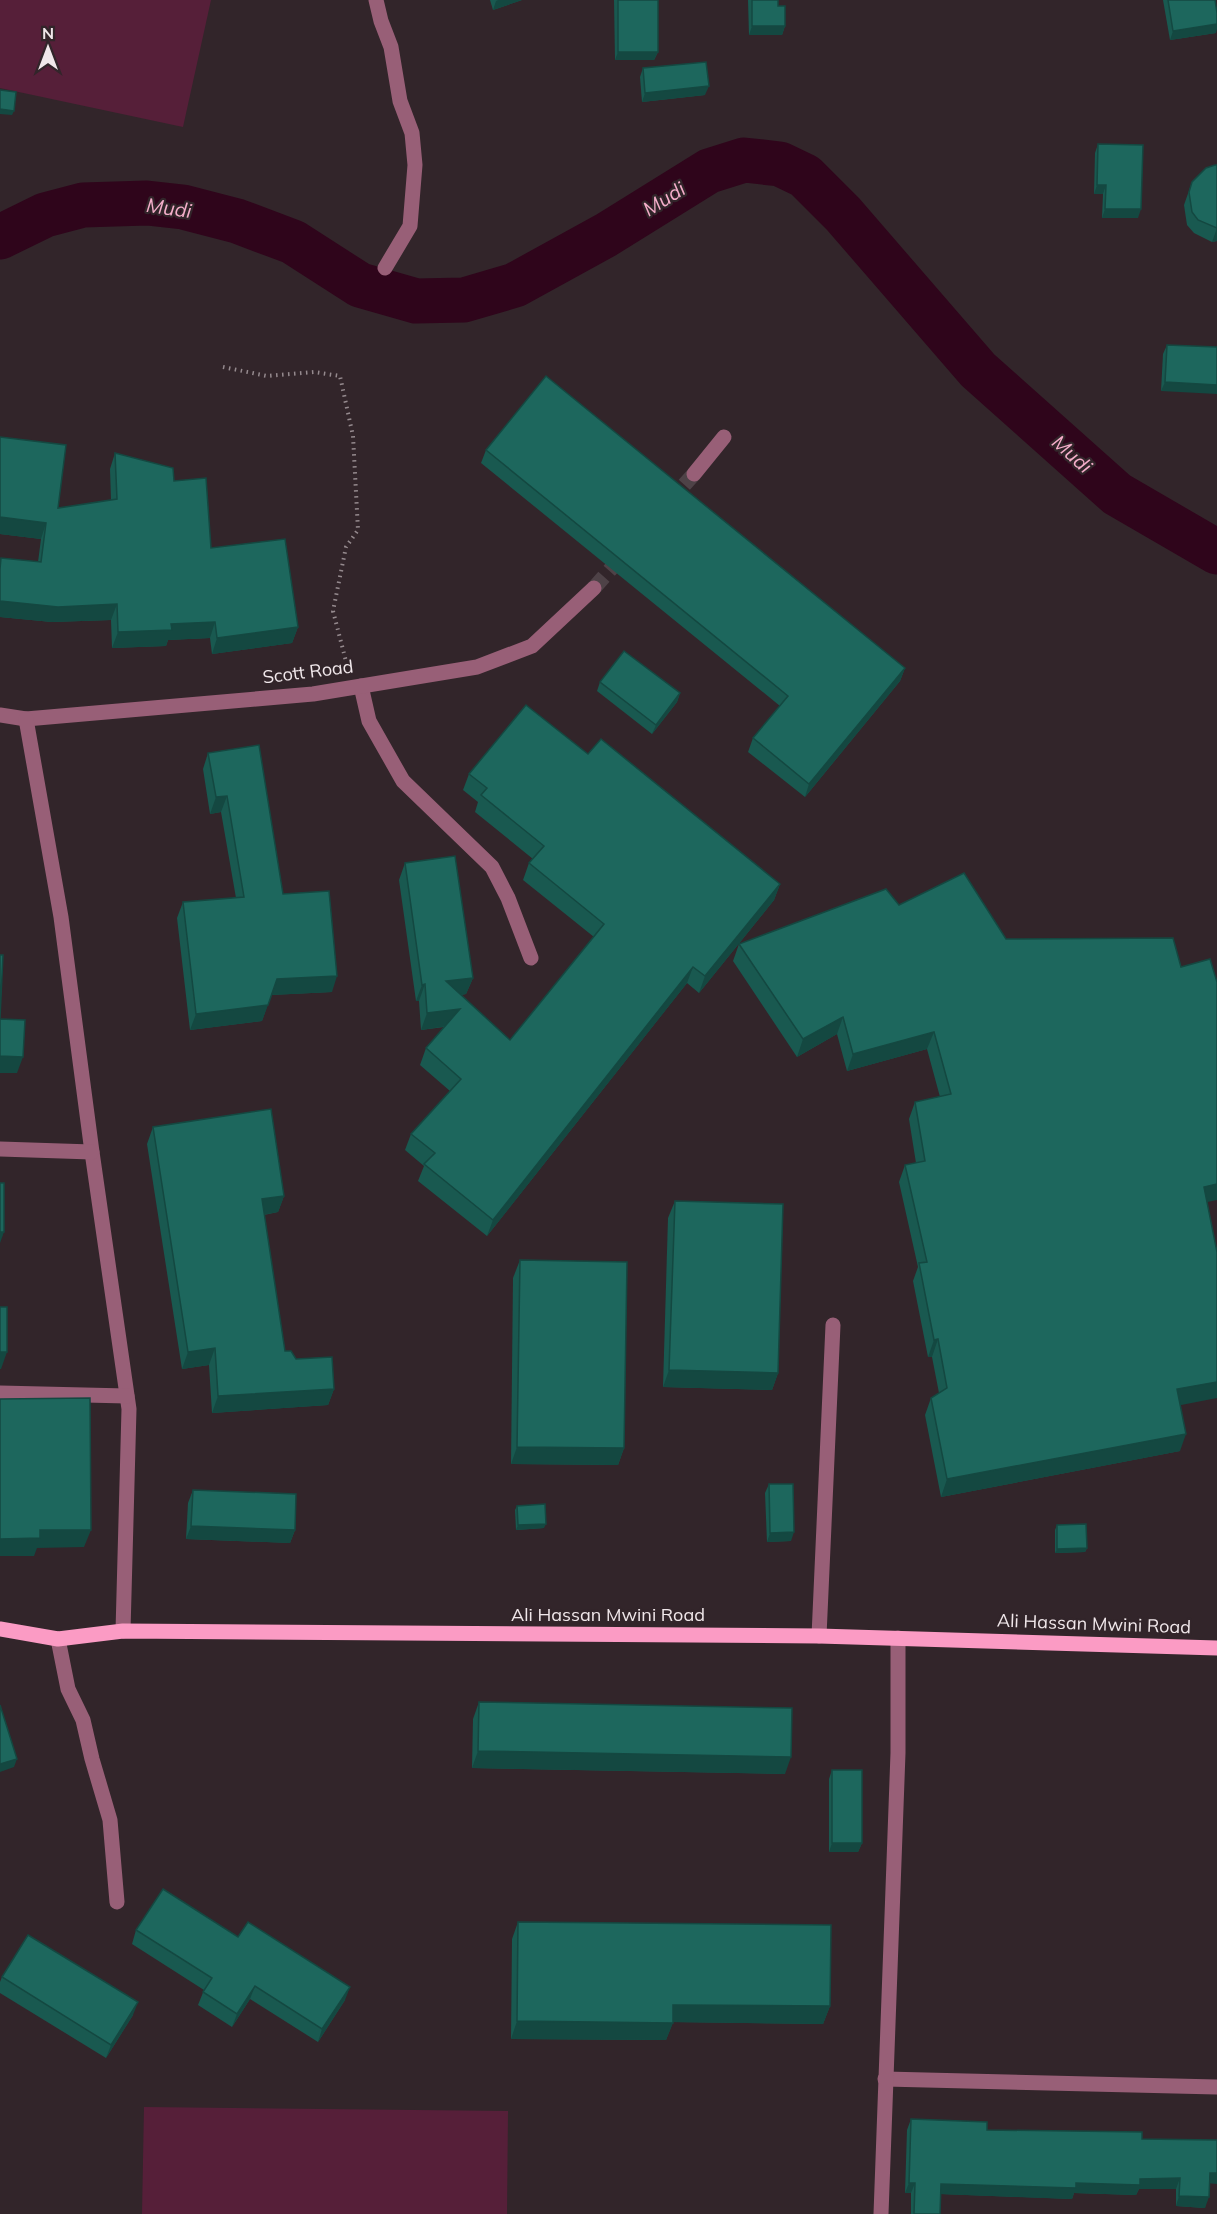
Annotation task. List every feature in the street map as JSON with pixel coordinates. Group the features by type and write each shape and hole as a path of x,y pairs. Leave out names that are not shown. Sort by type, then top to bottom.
{"main road":[{"name":"Ali Hassan Mwini Road","path":"0,1629 58,1639 123,1631 819,1636 1217,1648"}],"street":[{"path":"376,0 381,21 392,47 400,100 412,133 415,165 410,226 385,268"},
{"path":"694,474 724,437"},
{"name":"Scott Road","path":"0,715 27,719 313,693 477,667 532,646 594,588"},
{"path":"356,686 369,721 403,781 492,867 508,898 531,958"},
{"path":"27,719 61,917 129,1409 123,1631"},
{"path":"0,1149 92,1152"},
{"path":"819,1636 833,1325"},
{"path":"0,1393 127,1396"},
{"path":"881,2214 898,1753 898,1638"},
{"path":"58,1639 69,1689 83,1720 92,1759 111,1820 117,1902"},
{"path":"885,2079 1217,2087"}],"path":[{"path":"223,367 267,376 314,372 340,376 353,436 358,530 346,547 333,611 356,686"}],"shaded area":[{"path":"0,0 211,0 183,127 0,88"},
{"path":"144,2107 508,2111 507,2214 142,2214"}],"building":[{"path":"618,0 658,0 658,52 618,52"},
{"path":"752,0 778,0 778,6 785,6 785,26 752,26"},
{"path":"1168,0 1215,0 1217,24 1173,31"},
{"path":"706,62 709,86 645,93 643,68"},
{"path":"0,90 16,92 14,111 0,109"},
{"path":"1098,144 1143,145 1141,209 1105,209 1106,185 1097,185"},
{"path":"1217,165 1217,228 1198,220 1192,212 1189,192 1192,182 1206,168"},
{"path":"1167,345 1217,347 1217,385 1165,382"},
{"path":"546,376 905,668 809,784 753,738 788,696 486,450"},
{"path":"0,437 66,445 58,508 117,499 115,453 173,468 174,481 206,478 211,548 285,539 298,627 217,638 215,622 171,624 172,630 118,632 117,604 58,607 0,601 1,558 41,562 46,523 0,517"},
{"path":"624,651 680,693 656,725 600,682"},
{"path":"526,705 588,754 601,739 780,884 705,976 693,967 493,1220 424,1164 435,1153 411,1134 461,1079 426,1048 460,1009 427,1013 425,984 422,985 405,863 455,856 473,978 446,981 510,1040 604,924 529,863 544,846 481,795 487,788 469,774"},
{"path":"259,745 283,894 329,891 337,976 277,979 268,1005 196,1014 183,902 244,897 227,796 216,797 208,753"},
{"path":"964,873 1006,939 1173,938 1181,967 1210,959 1217,982 1217,1184 1204,1187 1217,1252 1217,1382 1177,1389 1186,1434 947,1479 931,1398 947,1388 938,1339 934,1340 919,1263 927,1262 905,1165 925,1161 915,1102 951,1094 934,1032 853,1054 843,1017 803,1039 739,944 886,889 899,905"},
{"path":"0,955 3,955 0,1018"},
{"path":"0,1019 25,1020 23,1057 0,1056"},
{"path":"271,1109 284,1196 262,1199 285,1351 291,1351 296,1359 332,1357 334,1389 218,1396 215,1348 188,1352 153,1127"},
{"path":"0,1183 4,1183 4,1232 0,1232"},
{"path":"675,1201 783,1204 778,1373 669,1370"},
{"path":"520,1260 627,1262 624,1448 517,1447"},
{"path":"0,1307 7,1307 7,1352 0,1352"},
{"path":"90,1398 91,1530 40,1530 40,1538 0,1539 0,1399"},
{"path":"769,1484 793,1484 794,1532 770,1533"},
{"path":"193,1490 296,1494 295,1530 191,1526"},
{"path":"545,1504 546,1524 518,1525 517,1506"},
{"path":"1086,1524 1087,1548 1057,1549 1057,1525"},
{"path":"479,1702 792,1708 791,1757 478,1751"},
{"path":"0,1705 17,1759 0,1764"},
{"path":"832,1770 862,1770 862,1843 832,1843"},
{"path":"163,1889 238,1937 248,1922 350,1987 322,2029 255,1986 237,2014 203,1992 212,1978 136,1930"},
{"path":"518,1922 831,1925 830,2006 673,2005 673,2023 517,2021"},
{"path":"28,1935 138,2002 111,2045 2,1977"},
{"path":"911,2119 987,2122 987,2130 1142,2132 1142,2139 1217,2140 1217,2173 1210,2173 1209,2197 1179,2196 1180,2178 1140,2179 1140,2185 1076,2183 1076,2188 941,2184 940,2214 914,2214 915,2183 909,2183"}],"waterway":[{"name":"Mudi","path":"0,237 45,215 83,205 147,203 183,207 237,221 293,242 360,285 416,301 464,300 515,285 606,235 709,171 744,160 780,164 805,176 843,214 978,370 1117,494 1217,552"}],"tunnel":[{"path":"669,502 694,474"},
{"path":"594,588 624,554"}]}
